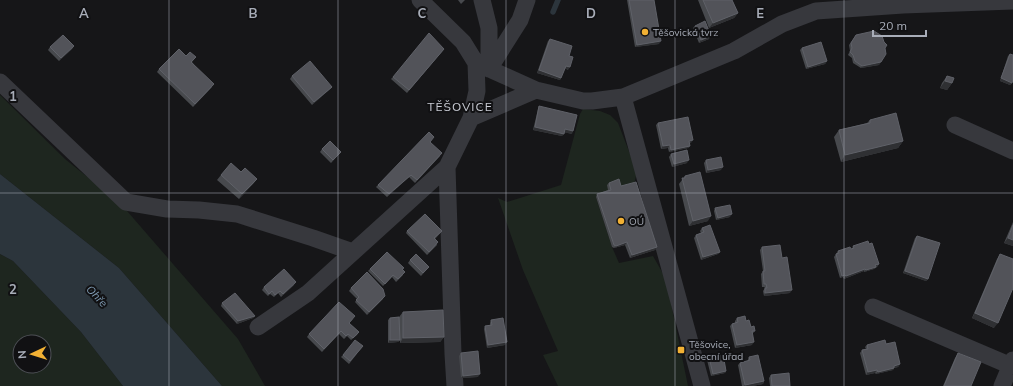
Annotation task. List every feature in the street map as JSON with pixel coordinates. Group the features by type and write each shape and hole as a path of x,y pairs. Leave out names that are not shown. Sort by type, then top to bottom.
{"street":[{"path":"420,0 463,42 483,66 536,90 583,101 622,97 734,51 782,24 816,11 903,5 1013,1"},
{"path":"258,327 308,293 447,167 471,118 483,66 489,28 482,0"},
{"path":"483,66 520,20 527,0"},
{"path":"0,82 126,202 167,209 199,210 237,214 352,252"},
{"path":"471,118 536,90"},
{"path":"622,97 702,386"},
{"path":"955,126 1013,151"},
{"path":"447,167 455,386"},
{"path":"873,307 1012,363 1002,386"}],"shaded area":[{"path":"0,95 65,159 121,204 238,339 265,386 222,386 119,268 0,174"},
{"path":"583,109 600,111 610,115 618,123 637,172 634,184 596,197 612,247 619,263 653,256 666,279 688,386 558,386 543,355 558,351 523,270 498,198 507,202 561,185 580,114"},
{"path":"0,254 13,261 81,332 123,386 0,386"}],"water":[{"name":"Ohře","path":"0,174 119,268 222,386 123,386 81,332 13,261 0,254"}],"building":[{"name":"Těšovická tvrz","path":"629,0 654,0 661,41 637,45"},
{"path":"703,0 732,0 738,13 713,23"},
{"path":"705,21 711,36 701,40 695,26"},
{"path":"874,31 882,36 887,45 885,48 886,54 881,62 862,66 855,61 850,52 852,48 851,43 856,35"},
{"path":"429,33 444,49 409,90 393,77"},
{"path":"63,35 74,46 61,58 50,47"},
{"path":"550,39 572,46 569,56 573,57 570,67 566,66 561,78 539,70"},
{"path":"821,42 827,61 808,67 802,48"},
{"path":"179,49 186,56 190,52 196,57 191,62 214,84 195,104 159,69"},
{"path":"1010,54 1013,55 1012,83 1001,78"},
{"path":"310,61 332,87 314,102 292,76"},
{"path":"947,76 954,78 952,83 945,81"},
{"path":"539,106 577,115 573,131 565,129 564,134 535,127"},
{"path":"896,113 903,141 845,155 839,130 870,123 870,120"},
{"path":"688,117 693,140 689,141 690,146 671,150 670,145 663,146 658,123"},
{"path":"429,132 434,137 430,142 442,153 417,180 411,175 389,194 378,185"},
{"path":"330,141 341,152 333,160 322,149"},
{"path":"687,150 689,160 674,164 671,154"},
{"path":"721,157 723,167 708,170 706,160"},
{"path":"231,163 241,172 245,168 257,179 242,194 221,175"},
{"path":"700,172 711,216 693,221 682,178"},
{"path":"619,179 621,186 636,182 657,247 632,255 627,242 616,246 614,245 597,194 611,190 609,183"},
{"path":"730,205 732,214 718,218 715,208"},
{"path":"425,214 442,231 434,238 438,242 429,252 407,231"},
{"path":"710,225 720,252 703,257 696,235 704,232 702,228"},
{"path":"1013,225 1013,240 1008,238"},
{"path":"917,236 940,243 928,279 905,271"},
{"path":"868,241 869,244 872,243 879,264 875,265 876,267 842,276 836,254 839,253 838,251 850,247 851,249 854,248 853,246"},
{"path":"780,245 782,258 787,257 792,290 765,293 765,288 767,288 766,284 764,284 763,271 765,271 762,247"},
{"path":"387,252 404,268 402,269 405,272 398,279 393,275 385,284 370,269"},
{"path":"416,254 429,267 423,273 410,260"},
{"path":"1000,254 1013,259 1013,288 998,323 975,313"},
{"path":"284,269 296,282 283,294 280,291 275,295 272,291 269,294 264,287"},
{"path":"367,272 383,289 385,296 369,312 356,300 359,297 351,288"},
{"path":"235,293 255,316 238,321 222,303"},
{"path":"339,302 355,316 349,323 359,332 353,338 348,334 346,336 341,331 324,349 309,334"},
{"path":"443,310 444,337 403,338 403,312"},
{"path":"745,316 746,321 749,320 751,327 754,326 755,331 752,331 754,342 737,345 732,324 738,322 737,318"},
{"path":"399,317 400,340 390,340 390,318"},
{"path":"503,318 507,342 488,345 485,326 492,325 491,320"},
{"path":"355,340 363,346 350,361 343,355"},
{"path":"885,340 886,344 895,342 900,364 894,366 894,368 878,372 877,370 868,372 862,350 868,349 867,345"},
{"path":"478,351 480,374 463,376 461,353"},
{"path":"958,353 981,362 971,386 944,386"},
{"path":"723,354 726,371 713,374 709,357"},
{"path":"758,355 764,381 745,385 740,363 750,360 749,357"},
{"path":"789,373 790,386 772,386 771,375"}],"waterway":[{"path":"553,12 558,0"}],"place":[{"name":"Těšovická tvrz","path":"645,32"},
{"name":"OÚ","path":"621,221"},
{"name":"Těšovice, obecní úřad","path":"681,350"}],"district":[{"name":"TĚŠOVICE","path":"460,107"}]}
